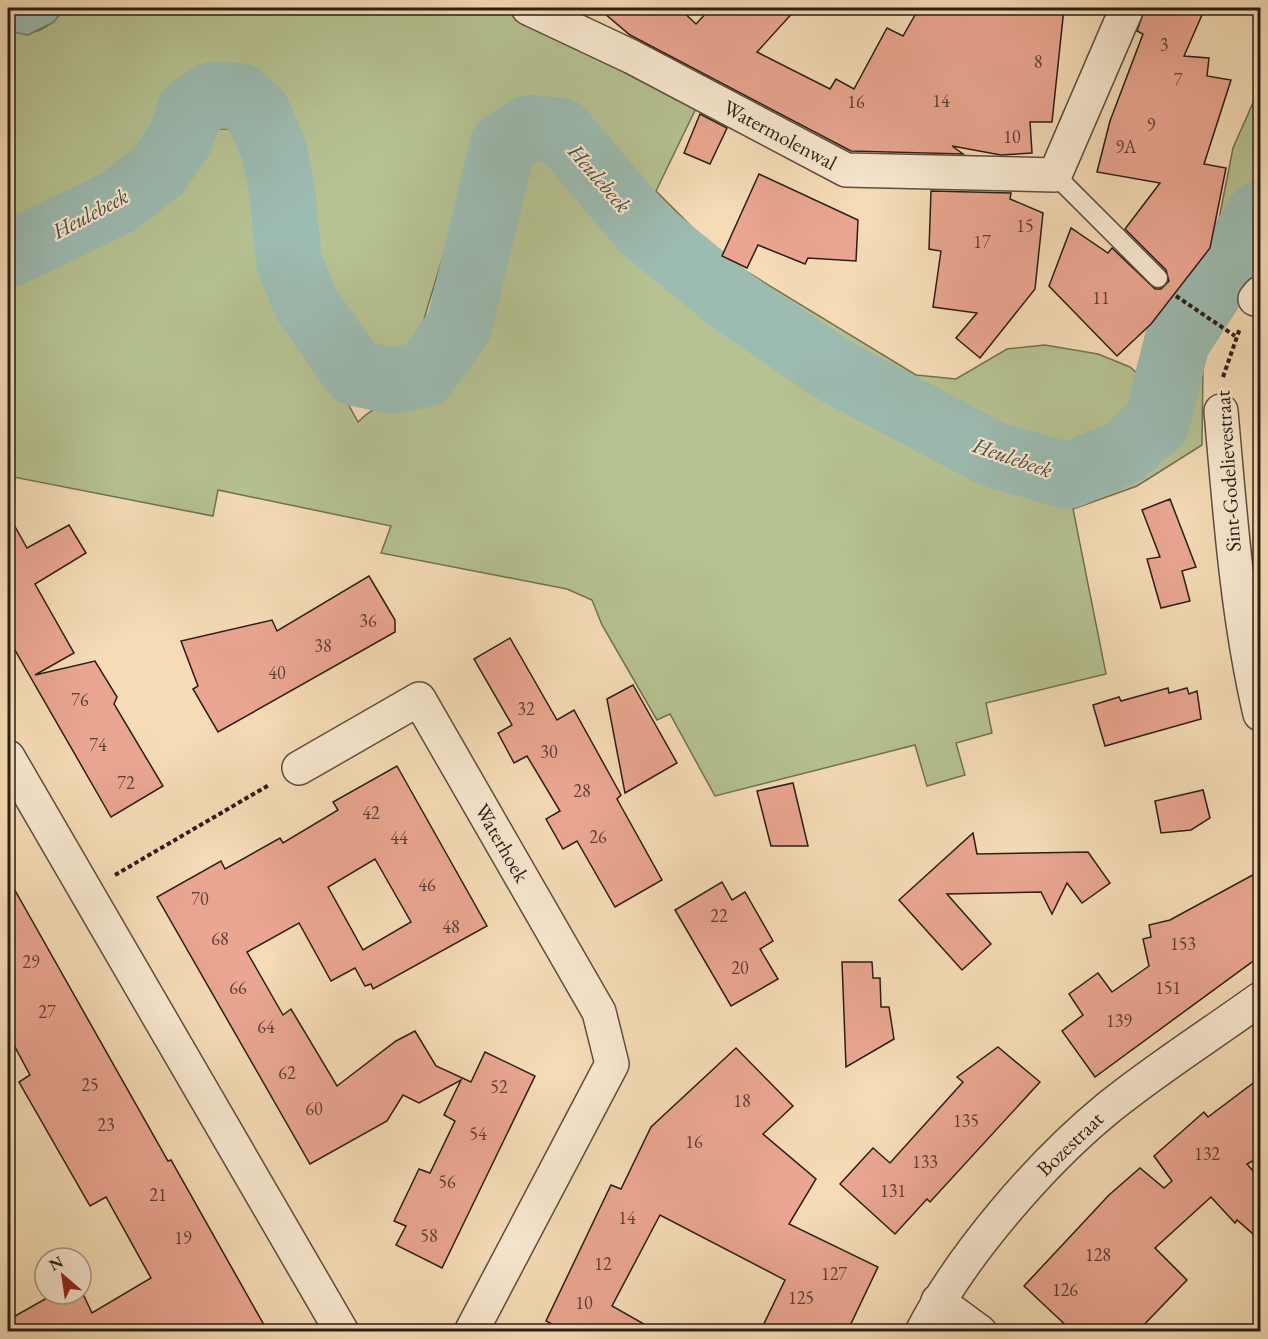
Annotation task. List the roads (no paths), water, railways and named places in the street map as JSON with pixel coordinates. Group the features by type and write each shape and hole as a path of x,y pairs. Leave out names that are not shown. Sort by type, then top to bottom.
{"street":[{"name":"Watermolenwal","path":"528,8 632,57 846,170 1055,175"},
{"path":"1055,175 1127,8"},
{"name":"Sint-Godelievestraat","path":"1221,411 1234,561 1252,678 1260,714"},
{"name":"Waterhoek","path":"299,768 419,699 599,1012 612,1064 471,1332"},
{"path":"8,757 342,1332"},
{"name":"Bozestraat","path":"922,1332 938,1301 1020,1192 1108,1108 1260,999"},
{"path":"938,1301 980,1332"}],"lane":[{"path":"1055,175 1158,278"}],"water":[{"path":"8,8 64,8 54,22 28,35 8,31"}],"waterway":[{"name":"Heulebeek","path":"8,255 118,202 158,171 180,139 190,110 212,95 240,96 258,113 274,150 282,191 289,261 306,304 355,373 393,381 425,374 459,326 503,145 530,128 561,131 644,229 732,301 832,369 992,454 1068,476 1124,452 1157,422 1177,342 1260,214"}]}
